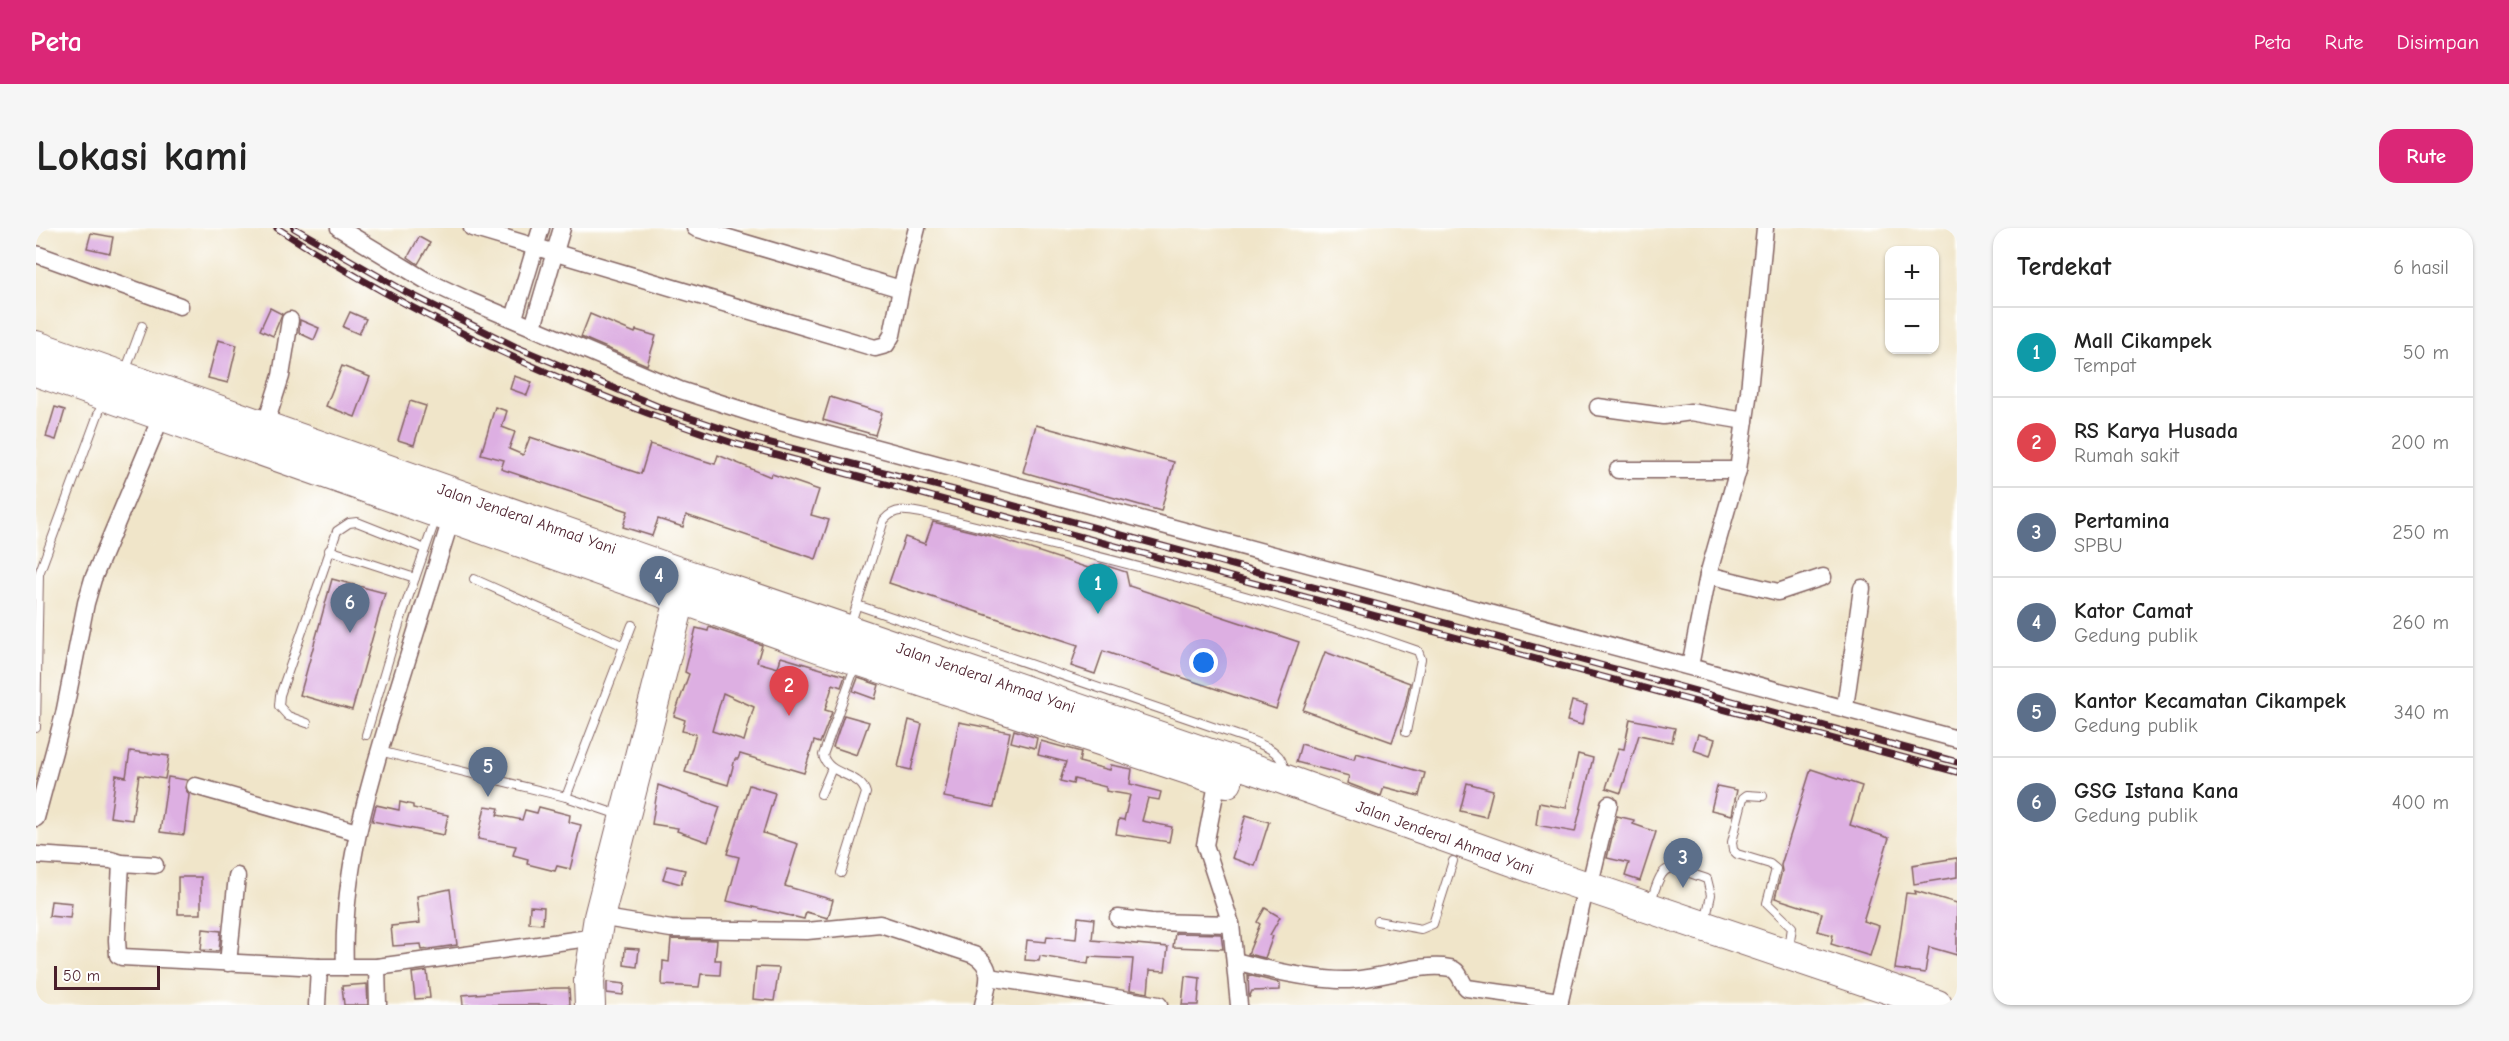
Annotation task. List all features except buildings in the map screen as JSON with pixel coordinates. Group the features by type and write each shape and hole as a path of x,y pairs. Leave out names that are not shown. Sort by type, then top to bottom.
{"highway":[{"name":"Jalan Jenderal Ahmad Yani","path":"36,346 114,386 162,415 445,514 683,586 853,617 925,669 1218,779 1453,861 1586,896 1649,908 1937,1005"},
{"name":"Jalan Jenderal Ahmad Yani","path":"36,371 114,386 265,426 683,586 857,661 925,669 1283,779 1586,896 1885,1005"},
{"path":"590,1005 589,981 598,927 683,586"}],"street":[{"path":"339,228 425,280 680,390 773,420 1957,738"},
{"path":"472,228 875,348 886,345 892,335 917,228"},
{"path":"514,318 541,228"},
{"path":"533,327 562,228"},
{"path":"695,228 737,234 901,289"},
{"path":"1690,666 1708,575 1738,470 1765,228"},
{"path":"36,254 180,306"},
{"path":"265,426 281,376 290,320"},
{"path":"1598,407 1664,416 1691,412 1745,421"},
{"path":"36,818 64,714 86,603 93,579 162,415"},
{"path":"1618,470 1738,470"},
{"path":"345,967 344,941 348,888 357,832 445,514"},
{"path":"1708,575 1778,592 1822,577"},
{"path":"1845,707 1862,588"},
{"path":"1218,779 1204,845 1232,924 1239,1005"},
{"path":"195,786 357,832"},
{"path":"1235,961 1265,969 1347,980 1419,969 1451,968 1458,972 1467,988 1560,1003 1609,804"},
{"path":"36,855 155,865"},
{"path":"121,863 117,940 118,955 127,958 319,967 377,967 598,927 807,931 880,924 974,955 984,962 989,977 983,1005"},
{"path":"228,963 237,876"},
{"path":"1118,918 1151,922 1232,924"},
{"path":"317,1005 319,967"},
{"path":"377,967 378,1004"},
{"path":"989,977 1159,1005"}],"lane":[{"path":"36,728 37,573 114,386 142,326"},
{"path":"1283,779 1284,764 1269,747 853,617 884,519 891,512 902,510 926,514 1146,568 1338,622 1418,651 1421,660 1406,732"},
{"path":"366,735 425,549 445,514"},
{"path":"307,723 288,716 279,706 280,695 328,550 337,531 349,523 357,522 425,549"},
{"path":"328,550 415,578"},
{"path":"474,579 624,646"},
{"path":"566,797 632,625"},
{"path":"841,873 866,794 858,782 832,768 824,760 823,749 857,661"},
{"path":"379,751 566,797 625,817"},
{"path":"821,794 832,768"},
{"path":"1763,796 1754,794 1743,798 1732,842 1733,850 1737,854 1770,864 1776,869 1767,903 1793,930 1787,955"},
{"path":"1377,921 1421,929 1433,924 1453,861"},
{"path":"1649,908 1658,876 1664,869 1671,867 1707,879 1711,895 1704,927"}],"railway":[{"path":"277,228 387,294 499,351 616,401 736,444 1957,772"},
{"path":"294,228 408,293 516,347 664,409 744,436 993,500 1957,762"}],"place":[{"name":"Kator Camat","path":"659,606"},
{"name":"Mall Cikampek","path":"1098,614"},
{"name":"GSG Istana Kana","path":"350,633"},
{"name":"RS Karya Husada","path":"789,716"},
{"name":"Kantor Kecamatan Cikampek","path":"488,797"},
{"name":"Pertamina","path":"1683,888"}]}
